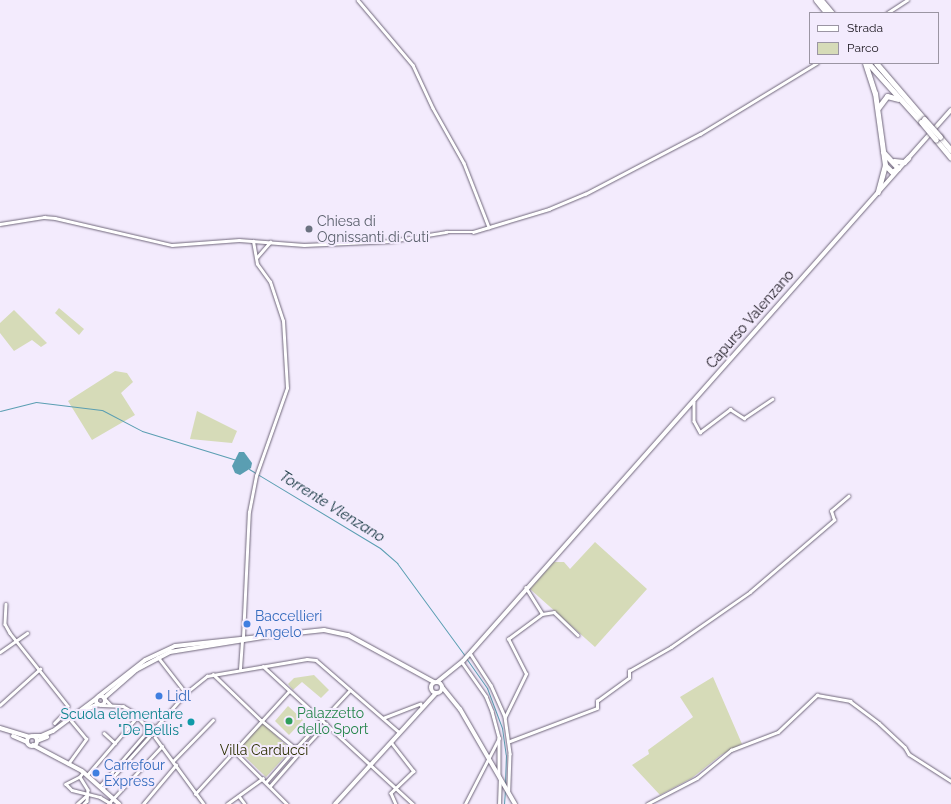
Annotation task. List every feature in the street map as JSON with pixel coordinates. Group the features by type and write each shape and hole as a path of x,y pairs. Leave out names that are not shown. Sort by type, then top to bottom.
{"highway":[{"path":"816,0 826,12"},
{"path":"821,0 831,12"},
{"path":"865,64 871,76 878,108 882,151 885,165 878,192"},
{"path":"869,64 938,139 951,158"},
{"path":"877,64 921,120"},
{"path":"878,108 882,99 893,95 921,120"},
{"path":"938,139 950,148"},
{"path":"882,151 894,161 898,168 896,171 890,171 885,165"},
{"path":"894,161 904,162 908,158"}],"street":[{"path":"358,0 413,65 433,108 464,163 490,227"},
{"path":"889,12 907,0"},
{"path":"0,224 44,217 137,235 172,245 217,241 253,241 304,245 391,241 446,232 473,232 549,209 585,194 743,109 815,64"},
{"name":"Capurso Valenzano","path":"452,672 463,662 580,526 951,110"},
{"path":"240,670 243,639 248,512 256,476 286,388 282,321 277,300 270,282 257,264 253,241"},
{"path":"256,258 270,242"},
{"path":"694,399 694,421 700,432 730,409 744,418 772,399"},
{"path":"510,741 597,708 597,701 629,678 629,671 671,647 750,592 834,520 831,511 848,496"},
{"path":"526,588 542,614"},
{"path":"6,604 5,624 16,641 40,669 68,706 64,714 55,723"},
{"path":"505,717 526,674 508,639 542,614 554,612 578,635"},
{"path":"100,704 123,680 158,657 185,648 279,634 317,630 337,632 363,643 424,678 436,682 441,686 449,695 489,758 515,804"},
{"path":"0,652 27,633"},
{"path":"0,729 30,738 45,735 70,720 140,664 161,652 183,645 243,639"},
{"path":"470,654 491,685 505,717 510,741 508,791"},
{"path":"158,657 186,693"},
{"path":"147,727 156,727 186,693 201,680 213,674 307,659 316,660 399,732"},
{"path":"463,662 486,696 499,738 499,804"},
{"path":"263,666 413,804"},
{"path":"0,705 40,669"},
{"path":"434,691 436,682 452,672"},
{"path":"335,804 452,672"},
{"path":"213,674 261,720 295,748 301,751"},
{"path":"424,678 434,691 449,695"},
{"path":"266,782 295,748 350,690"},
{"path":"195,794 289,691"},
{"path":"646,804 697,778 731,750 778,732 817,695 850,701 879,723 905,747 909,754 951,781"},
{"path":"98,697 104,699 112,705"},
{"path":"98,697 100,704"},
{"path":"35,743 89,707 100,704 123,706 138,716 147,727"},
{"path":"383,718 420,704 423,705"},
{"path":"64,714 86,739 67,764"},
{"path":"119,804 110,802 100,796 88,795 72,790 66,784 86,773 115,743 138,716"},
{"path":"173,761 213,720"},
{"path":"270,786 326,724"},
{"path":"316,726 320,730"},
{"path":"101,787 145,734 147,727"},
{"path":"155,737 158,732 156,727"},
{"path":"104,733 115,743"},
{"path":"145,734 149,738"},
{"path":"101,787 149,738 155,737"},
{"path":"155,737 195,794 204,804"},
{"path":"30,738 41,751 86,773 101,787 110,802"},
{"path":"30,738 35,743"},
{"path":"465,804 499,738"},
{"path":"390,741 414,771 390,796 396,804"},
{"path":"110,802 162,746"},
{"path":"295,748 298,754"},
{"path":"234,751 288,804"},
{"path":"143,804 176,765"},
{"path":"272,775 277,779"},
{"path":"80,776 85,783 88,795 84,804"},
{"path":"227,804 263,778"},
{"path":"77,804 88,795"},
{"path":"239,796 245,804"}],"green space":[{"path":"59,308 84,329 79,335 55,313"},
{"path":"14,310 47,343 41,347 32,340 14,351 0,333 0,323"},
{"path":"115,371 127,373 133,382 121,393 135,415 92,440 68,401"},
{"path":"197,411 237,431 232,443 190,439"},
{"path":"595,542 647,589 595,647 530,589 554,562 564,562 570,569"},
{"path":"314,675 329,690 321,698 302,682 293,690 288,684 294,678"},
{"path":"713,677 742,744 721,755 692,778 660,795 632,765 649,754 648,750 693,717 680,697"},
{"name":"Palazzetto dello Sport","path":"288,706 303,720 289,735 275,721"},
{"name":"Villa Carducci","path":"263,723 291,750 266,777 238,750"}],"water":[{"path":"239,452 244,452 252,463 251,468 240,475 235,473 232,466"}],"waterway":[{"name":"Torrente Vlenzano","path":"0,411 36,402 102,410 142,431 236,460"},
{"name":"Torrente Vlenzano","path":"249,469 380,548 397,563 465,656"},
{"name":"Torrente Vlenzano","path":"466,658 487,688 502,728 506,755 505,783"},
{"name":"Torrente Vlenzano","path":"504,804 505,789"}],"place":[{"name":"Chiesa di Ognissanti di Cuti","path":"309,229"},
{"name":"Baccellieri Angelo","path":"247,624"},
{"name":"Lidl","path":"159,696"},
{"name":"Palazzetto dello Sport","path":"289,721"},
{"name":"Scuola elementare \"De Bellis\"","path":"191,722"},
{"name":"Carrefour Express","path":"96,773"}]}
